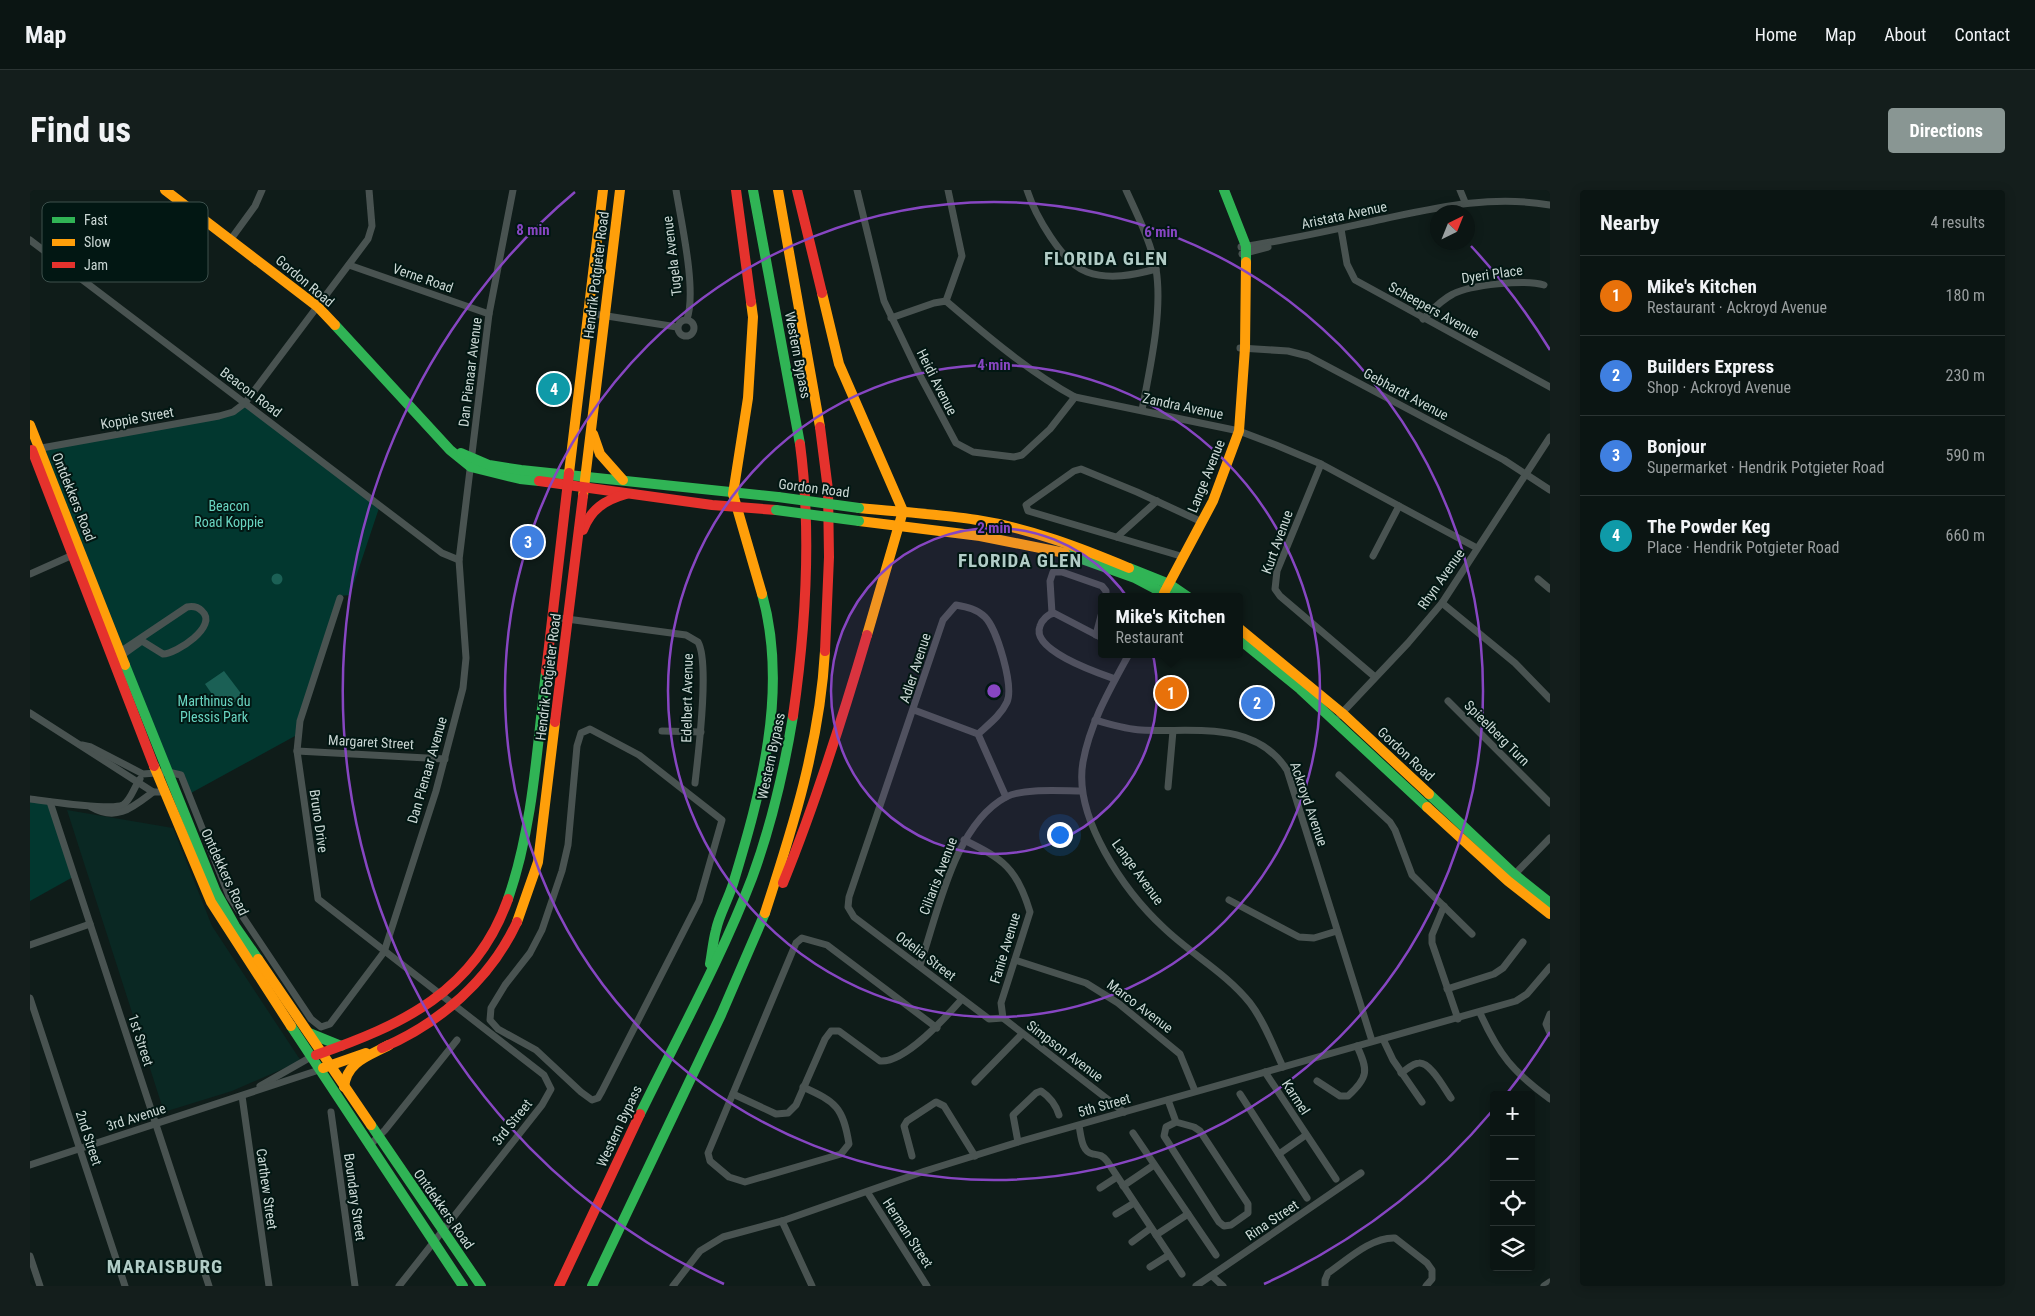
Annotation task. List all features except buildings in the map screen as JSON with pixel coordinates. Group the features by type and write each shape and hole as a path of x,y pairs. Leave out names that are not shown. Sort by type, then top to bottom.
{"main road":[{"name":"Gordon Road","path":"165,190 181,202"},
{"name":"Hendrik Potgieter Road","path":"316,1055 401,1021 440,995 470,965 489,940 509,900 518,876 528,822 603,190"},
{"name":"Hendrik Potgieter Road","path":"319,1070 388,1045 430,1022 453,1004 470,989 502,948 524,906 538,862 620,190"},
{"path":"710,972 710,954 716,929 732,886 762,783 772,702 773,658 767,613 733,494 733,483 748,398 753,318 736,190"},
{"name":"Western Bypass","path":"559,1286 725,940 760,855 776,800 789,743 802,662 807,550 805,489 798,425 754,190"},
{"name":"Western Bypass","path":"592,1286 721,1015 761,926 798,813 812,754 824,665 829,557 828,490 820,425 778,190"},
{"path":"761,926 791,865 811,814 842,721 903,511 839,364 797,190"},
{"name":"Lange Avenue","path":"1218,190 1244,250"},
{"name":"Lange Avenue","path":"1166,593 1213,501 1239,431 1243,351 1244,250 1224,190"},
{"name":"Gordon Road","path":"208,222 318,307 450,450 471,463 584,481 629,493 736,508 776,510 997,538 1066,553 1125,574 1166,593"},
{"path":"593,405 594,438 598,453 609,467 624,480"},
{"name":"Ontdekkers Road","path":"30,425 33,449 168,772 169,791 217,912 316,1055 329,1066 344,1087 481,1286"},
{"name":"Gordon Road","path":"584,481 624,480 859,508 903,511 1015,528 1073,545 1166,593"},
{"path":"576,559 583,529 590,514 604,501 629,493"},
{"name":"Ontdekkers Road","path":"77,554 156,772 169,791 221,901 307,1032 316,1055 319,1070 463,1286"},
{"name":"Gordon Road","path":"1243,631 1342,712 1511,878 1550,903"},
{"name":"Gordon Road","path":"1243,642 1300,689 1550,914"},
{"path":"307,1032 341,1046"},
{"path":"344,1087 344,1077 348,1069 388,1045"}],"street":[{"path":"231,239 255,206 262,190"},
{"path":"245,403 349,265 371,231 370,190"},
{"name":"Dan Pienaar Avenue","path":"168,772 178,773 182,778 229,896 315,1023 322,1027 330,1024 384,952 445,759 466,670 459,560 489,314 513,190"},
{"name":"Tugela Avenue","path":"588,313 677,327 682,335 691,334 694,326 687,319 690,303 688,270 676,190"},
{"name":"Heidi Avenue","path":"857,190 884,301 948,430 961,447 988,455 1014,457 1022,455 1060,418 1075,397"},
{"path":"891,318 934,303 946,302 962,256 948,190"},
{"path":"1027,190 1051,237 1080,269 1105,276 1128,275 1156,269"},
{"path":"1126,190 1146,238 1156,269 1156,314 1153,349 1142,410"},
{"path":"1460,190 1465,202"},
{"name":"Aristata Avenue","path":"1244,250 1465,202 1534,202 1550,205"},
{"name":"Scheepers Avenue","path":"1341,229 1347,264 1352,277 1360,284 1550,387"},
{"name":"Beacon Road","path":"30,240 42,249"},
{"name":"Verne Road","path":"349,265 489,314"},
{"name":"Dyeri Place","path":"1423,319 1446,298 1463,290 1526,281 1544,285"},
{"name":"Beacon Road","path":"85,282 442,553 459,560"},
{"name":"Zandra Avenue","path":"946,302 997,344 1055,386 1075,397 1239,431 1321,464 1477,548"},
{"path":"677,327 680,321 687,319"},
{"name":"Gebhardt Avenue","path":"1243,351 1288,351 1308,356 1526,472 1550,490"},
{"name":"Koppie Street","path":"33,449 219,416 233,412 245,403"},
{"name":"Rhyn Avenue","path":"1335,721 1408,643 1442,603 1550,437"},
{"name":"Kurt Avenue","path":"1321,464 1280,562 1276,589 1280,596 1375,677"},
{"path":"1184,558 1028,511 1026,505 1074,471 1081,469 1202,522"},
{"path":"1117,537 1157,501"},
{"path":"1374,556 1399,506"},
{"path":"30,574 77,554"},
{"path":"1106,593 1102,586 1062,572 1053,572 1050,582 1052,613 1040,626 1039,631 1042,642 1067,658 1115,679"},
{"path":"1538,579 1550,589"},
{"name":"Bruno Drive","path":"340,598 300,721 297,751 317,897 324,906 440,995"},
{"path":"1442,603 1515,664 1550,699"},
{"name":"Adler Avenue","path":"849,897 944,620 956,605 972,608 986,618 1001,655 1008,690 1008,700 1002,710 978,734"},
{"path":"187,607 199,609 205,615 206,622 203,629 174,652 163,654 142,641 120,654 187,607"},
{"path":"1052,613 1098,636"},
{"name":"Edelbert Avenue","path":"552,617 686,635 695,640 701,647 703,658 701,732 695,784"},
{"name":"Lange Avenue","path":"1127,658 1095,720 1083,764 1082,791 1101,846 1130,889 1164,928 1227,979 1251,1004 1283,1067"},
{"name":"Spieelberg Turn","path":"1448,701 1550,803"},
{"path":"914,710 978,734 1006,797 1038,791 1082,791"},
{"path":"30,713 153,792"},
{"name":"Ackroyd Avenue","path":"1095,720 1137,730 1232,732 1240,734 1281,761 1286,770 1372,1042"},
{"path":"590,729 652,764 717,814 722,820 722,824 699,901 598,1098 590,1099 580,1092 536,1050 498,1029 490,1020 490,1012 505,985 530,953 542,930 554,897 568,844 577,746 581,733 590,729"},
{"path":"662,731 701,732"},
{"path":"1168,787 1173,732"},
{"path":"82,745 91,747 143,774 168,772"},
{"name":"Margaret Street","path":"297,751 445,759"},
{"path":"30,800 91,806 123,804 143,774"},
{"path":"1338,775 1390,822 1395,830 1412,875 1472,934"},
{"path":"91,806 96,810 121,813 131,809 153,792 169,791"},
{"name":"Ciliaris Avenue","path":"920,965 954,861 964,840 976,825 1006,797"},
{"name":"1st Street","path":"50,802 208,1286"},
{"path":"1511,878 1550,838"},
{"name":"Fanie Avenue","path":"964,840 1003,860 1009,866 1026,898 1030,912 1001,1003 1003,1018"},
{"name":"Odelia Street","path":"849,897 848,907 854,917 990,1019 1003,1018"},
{"path":"1229,900 1299,937 1314,938 1337,931"},
{"path":"1444,906 1432,939 1458,1019"},
{"path":"30,945 90,924"},
{"path":"803,1087 836,1104 848,1136 847,1148 836,1156 745,1182 734,1180 720,1172 708,1157 732,1094 792,952 797,941 802,938 827,945 937,1028"},
{"path":"1447,989 1494,974 1503,968 1523,942"},
{"name":"Marco Avenue","path":"1015,960 1086,983 1118,1003 1180,1054 1195,1091"},
{"name":"5th Street","path":"673,1286 708,1244 723,1237 782,1221 1018,1142 1079,1126 1195,1091 1480,1013 1516,1001 1526,994 1550,967"},
{"name":"3rd Street","path":"399,1286 547,1097 551,1089 548,1078 440,995"},
{"name":"2nd Street","path":"30,998 124,1286"},
{"path":"732,1094 776,1114 783,1114 792,1110 824,1039 831,1031 839,1031 876,1059 884,1061 926,1038 962,999"},
{"path":"1480,1013 1494,1044 1506,1061 1550,1099"},
{"path":"1550,1014 1546,1024 1550,1033"},
{"name":"Simpson Avenue","path":"1003,1018 1124,1112"},
{"path":"975,1082 1022,1034"},
{"path":"1383,1039 1390,1056 1422,1102"},
{"path":"369,1146 378,1138 457,1040"},
{"path":"1317,1081 1340,1096 1348,1096 1352,1093 1366,1073 1366,1066 1357,1046"},
{"path":"527,1062 536,1050"},
{"name":"3rd Avenue","path":"245,1094 316,1055"},
{"path":"1401,1073 1418,1063 1423,1064 1435,1074 1451,1098"},
{"name":"3rd Avenue","path":"30,1165 319,1070"},
{"name":"Karmel","path":"1265,1072 1336,1180"},
{"path":"1018,1142 1013,1115 1036,1093 1044,1092 1055,1104 1059,1115"},
{"name":"Carthew Street","path":"245,1094 268,1286"},
{"path":"1240,1094 1307,1198"},
{"path":"1168,1100 1176,1122"},
{"path":"912,1156 904,1126 907,1121 936,1102 944,1106 975,1156"},
{"name":"Boundary Street","path":"331,1112 355,1286"},
{"path":"1176,1122 1194,1127 1200,1131 1248,1204 1248,1213 1231,1225 1224,1226 1219,1222 1164,1136 1166,1127 1176,1122"},
{"path":"1079,1126 1085,1149 1091,1154 1099,1154 1104,1158 1182,1274"},
{"path":"1133,1133 1216,1255"},
{"name":"Karmel","path":"1279,1154 1306,1135"},
{"path":"1123,1186 1154,1164"},
{"name":"Rina Street","path":"1196,1286 1362,1174"},
{"path":"1100,1188 1117,1177"},
{"name":"Herman Street","path":"868,1193 928,1286"},
{"path":"1116,1214 1134,1202"},
{"path":"1132,1242 1188,1214"},
{"path":"782,1221 811,1286"},
{"path":"1325,1282 1328,1273 1370,1245 1382,1238 1395,1238 1430,1267 1432,1279 1426,1286"},
{"path":"1150,1267 1169,1255"},
{"path":"30,1256 40,1286"},
{"path":"1212,1276 1223,1286"},
{"path":"1544,1286 1550,1282"}],"shaded area":[{"path":"275,574 279,574 282,579 281,583 275,584 272,581 272,577"},
{"path":"224,671 243,696 223,710 205,684"},
{"path":"67,810 173,828 212,926 301,1061 232,1091 164,1112"}],"green space":[{"name":"Beacon Road Koppie","path":"245,406 379,508 350,595 340,596 298,721 295,736 191,793 185,776 171,770 44,450 221,418"},
{"path":"30,802 48,804 73,877 30,901"}],"traffic: fast":[{"path":"753,190 800,444"},
{"path":"1224,190 1246,246 1246,262"},
{"path":"335,325 450,450 471,467 520,479 539,481"},
{"path":"461,453 489,465 521,470 778,497"},
{"path":"778,497 859,508"},
{"path":"776,510 859,521"},
{"path":"1065,553 1135,578 1163,593"},
{"path":"1129,568 1169,584 1182,593"},
{"path":"710,964 717,924 733,884 753,813 762,777 768,740 772,704 773,667 770,630 762,594"},
{"path":"1243,642 1300,689 1427,807"},
{"path":"125,665 216,892 235,926 258,959"},
{"path":"508,899 529,816 546,672"},
{"path":"640,1114 713,968 752,878 776,798 793,716"},
{"path":"1429,794 1514,874 1550,903"},
{"path":"592,1286 721,1015 765,913"},
{"path":"291,1026 463,1286"},
{"path":"309,1033 341,1046"},
{"path":"371,1125 481,1286"}],"traffic: slow":[{"path":"165,190 181,202"},
{"path":"569,473 603,190"},
{"path":"583,496 620,190"},
{"path":"778,190 820,427"},
{"path":"208,223 318,307 335,325"},
{"path":"1164,593 1213,501 1239,431 1245,348 1246,262"},
{"path":"822,293 839,364 903,511 867,635"},
{"path":"751,302 753,317 748,398 733,494 762,594"},
{"path":"30,425 125,665"},
{"path":"593,434 600,454 623,480"},
{"path":"859,508 948,516 1016,528 1054,539 1129,568"},
{"path":"859,521 980,536 1065,553"},
{"path":"1243,631 1342,713 1429,794"},
{"path":"765,913 804,784 817,718 825,651"},
{"path":"517,922 538,862 555,722"},
{"path":"154,766 211,902 291,1026"},
{"path":"1427,807 1508,881 1550,914"},
{"path":"258,959 371,1125"},
{"path":"344,1087 349,1071 354,1065 389,1045"},
{"path":"323,1068 366,1053"}],"traffic: jam":[{"path":"736,190 751,302"},
{"path":"797,190 822,293"},
{"path":"820,427 828,490 829,557 825,651"},
{"path":"793,716 798,682 806,580 806,512 800,444"},
{"path":"32,450 154,766"},
{"path":"546,672 569,473"},
{"path":"539,481 712,505 776,510"},
{"path":"583,530 590,516 600,506 605,502 626,494"},
{"path":"555,722 583,496"},
{"path":"783,883 807,822 867,635"},
{"path":"316,1055 378,1031 432,1001 455,981 476,958 494,931 508,899"},
{"path":"382,1048 424,1026 461,997 493,963 517,922"},
{"path":"559,1286 640,1114"}],"place":[{"name":"The Powder Keg","path":"554,389"},
{"name":"Bonjour","path":"528,542"},
{"name":"Mike's Kitchen","path":"1171,693"},
{"name":"Builders Express","path":"1257,703"}],"district":[{"name":"FLORIDA GLEN","path":"1106,258"},
{"name":"FLORIDA GLEN","path":"1020,560"},
{"name":"MARAISBURG","path":"165,1266"}],"park label":[{"name":"Marthinus du Plessis Park","path":"214,710"}]}
